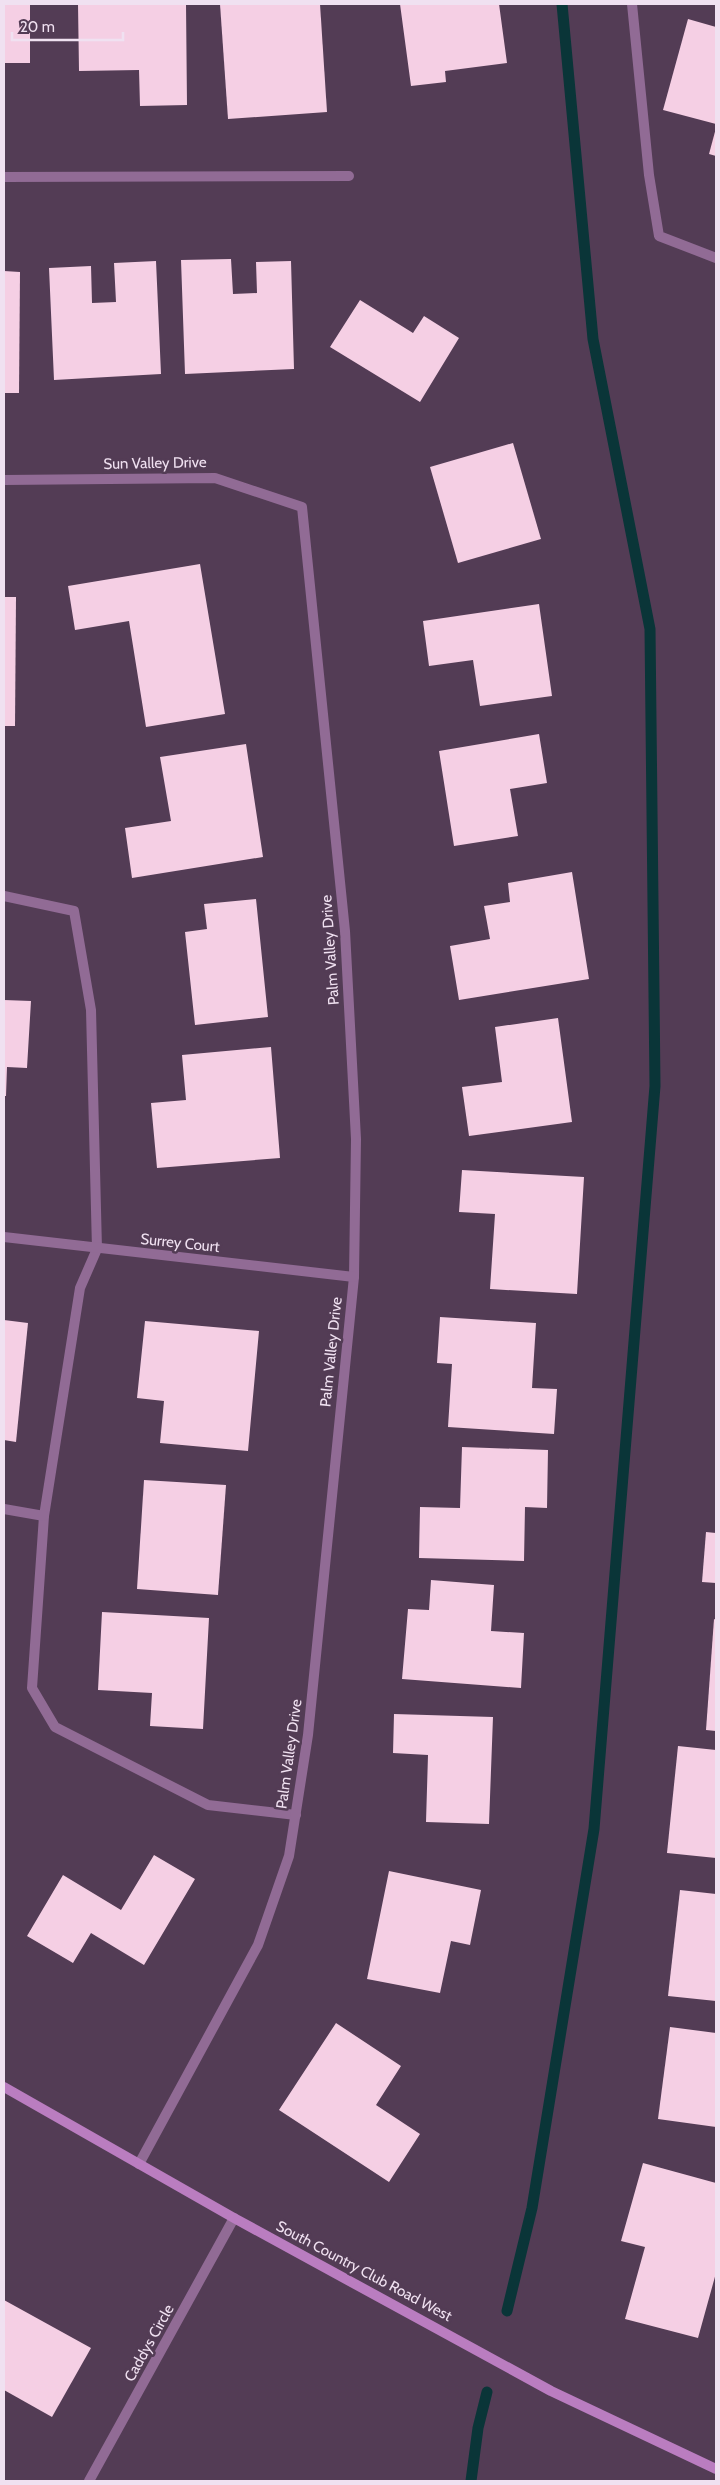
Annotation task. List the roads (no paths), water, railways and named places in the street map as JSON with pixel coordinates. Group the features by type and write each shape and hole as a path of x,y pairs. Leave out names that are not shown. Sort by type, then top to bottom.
{"street":[{"path":"632,4 649,175 659,236 716,258"},
{"path":"4,177 349,176"},
{"name":"Sun Valley Drive","path":"4,480 215,478 302,506"},
{"name":"Palm Valley Drive","path":"139,2164 258,1945 289,1856 308,1735 354,1276 356,1140 345,931 302,506"},
{"path":"4,896 74,911 90,1010 97,1249 80,1288 44,1516 32,1688 56,1727 208,1805 296,1815"},
{"name":"Surrey Court","path":"4,1237 97,1249 354,1276"},
{"path":"4,1509 44,1516"},
{"name":"South Country Club Road West","path":"4,2088 234,2218 551,2391 716,2469"},
{"name":"Caddys Circle","path":"89,2481 234,2218"}],"waterway":[{"path":"507,2311 532,2208 594,1829 655,1086 650,629 593,339 562,4"},
{"path":"471,2481 478,2428 487,2392"}]}
